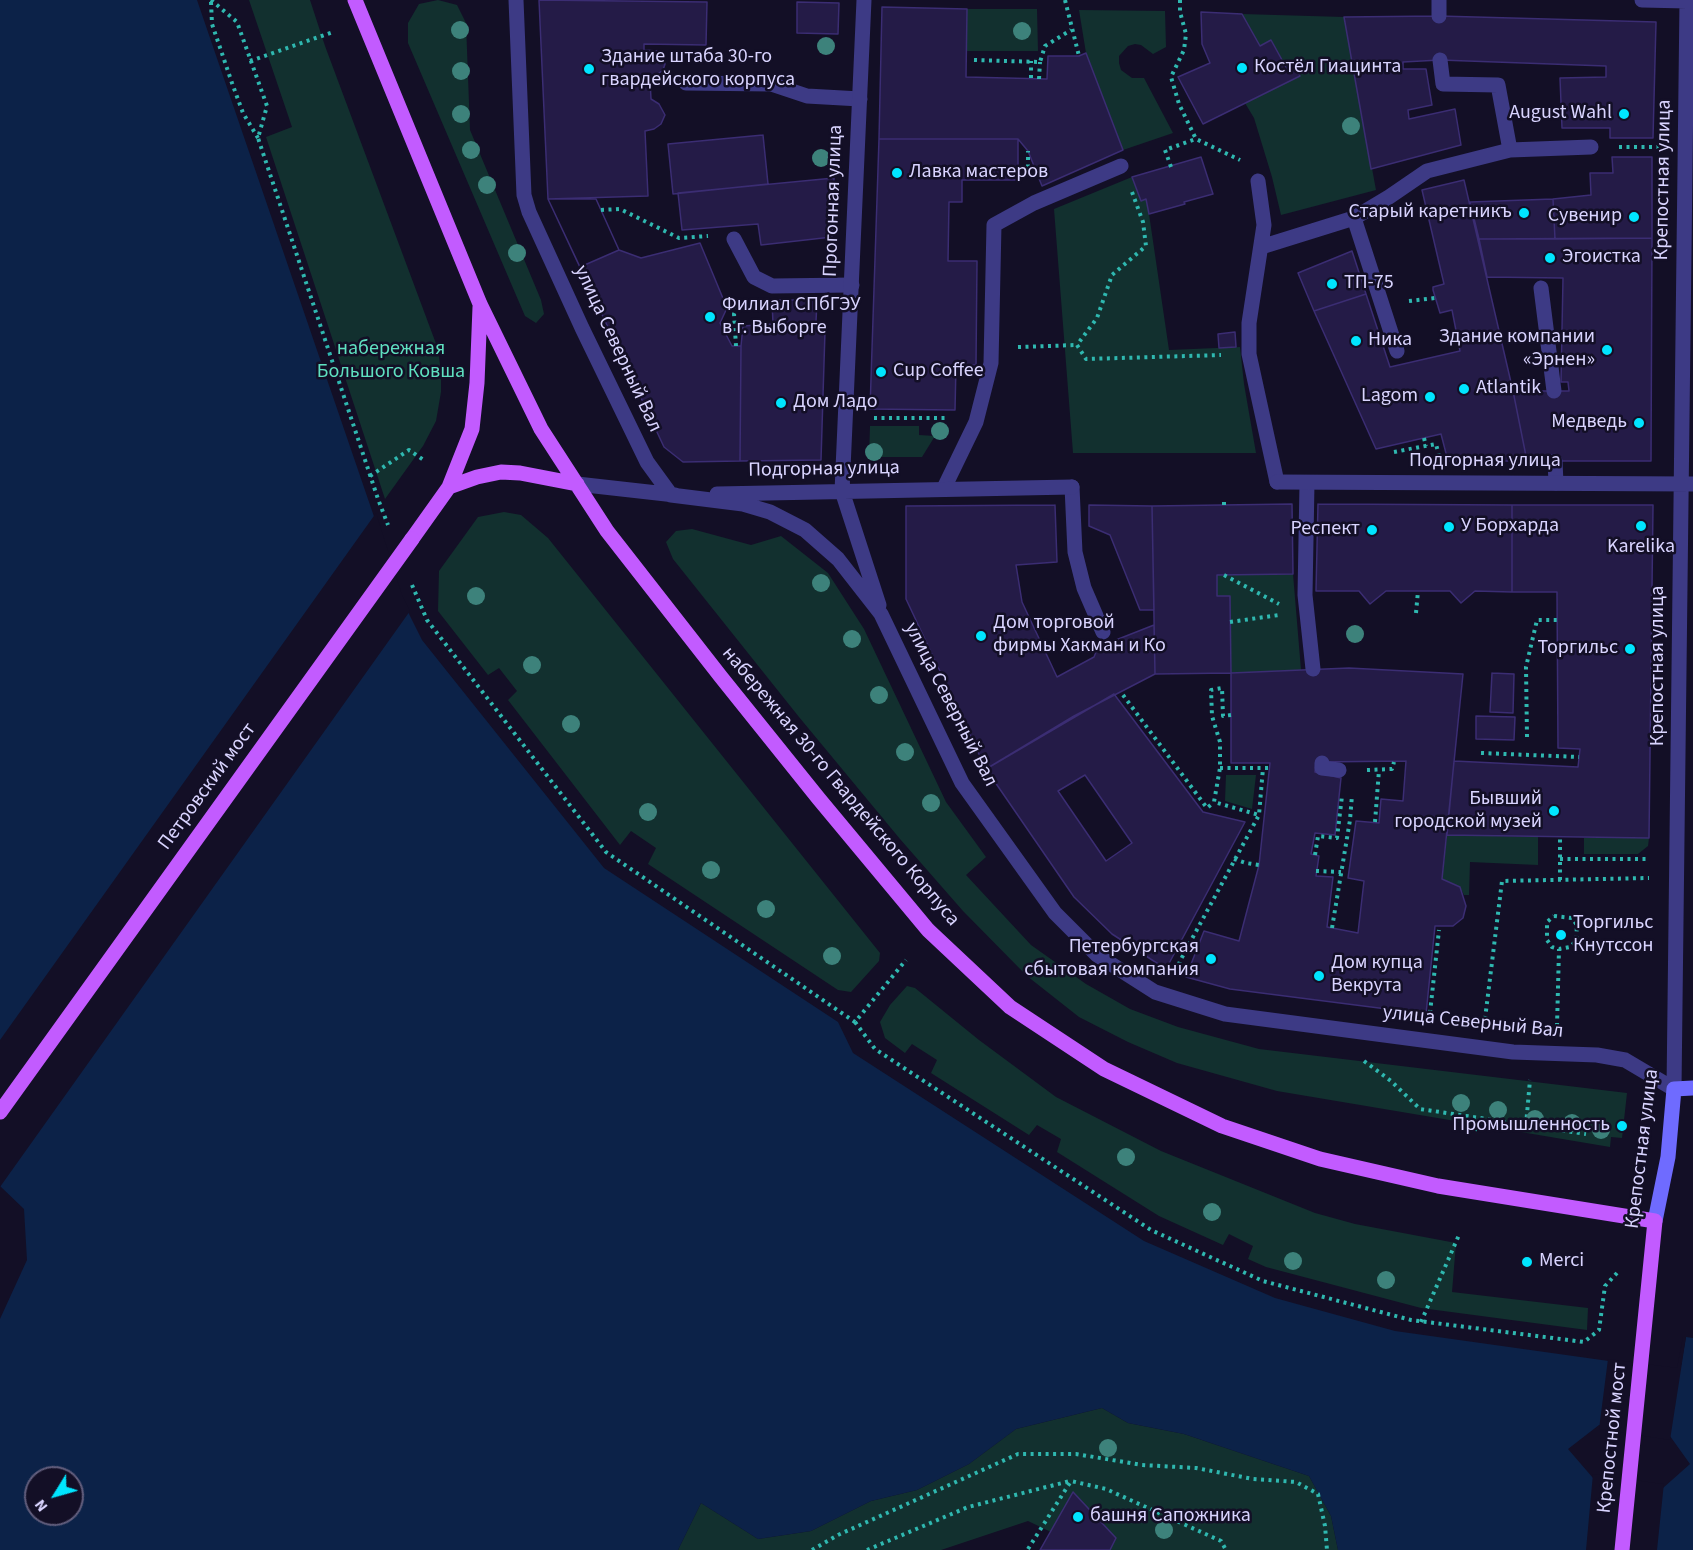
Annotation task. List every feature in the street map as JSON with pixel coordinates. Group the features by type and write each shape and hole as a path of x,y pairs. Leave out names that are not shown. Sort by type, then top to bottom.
{"main road":[{"name":"набережная 30-го Гвардейского Корпуса","path":"356,0 480,304 541,429 607,531 875,868 928,930 1010,1007 1115,1074 1222,1126 1320,1159 1438,1186 1655,1221"},
{"name":"набережная 30-го Гвардейского Корпуса","path":"449,487 472,429 477,383 480,304"},
{"path":"449,487 477,477 501,472 520,473 577,484"},
{"name":"Петровский мост","path":"0,1112 449,487"},
{"name":"Крепостная улица","path":"1646,1331 1655,1221"},
{"name":"Крепостной мост","path":"1622,1550 1646,1331"}],"street":[{"name":"улица Северный Вал","path":"516,0 524,195 529,212 647,462 671,495 742,504 770,512 805,530 838,559 882,614 962,783 1055,914 1097,955 1155,992 1225,1014 1513,1052 1597,1055 1625,1060 1674,1089"},
{"name":"Прогонная улица","path":"864,0 842,491 882,614"},
{"path":"1439,0 1439,16"},
{"path":"1642,0 1693,1"},
{"name":"Крепостная улица","path":"1655,1221 1668,1157 1674,1089 1687,484 1687,0"},
{"path":"1440,60 1443,84 1498,85 1510,150"},
{"path":"686,83 771,84 807,96 860,99"},
{"path":"1261,247 1354,218 1389,198 1426,171 1510,150 1591,147"},
{"path":"944,489 976,422 991,363 994,225 1034,203 1121,166"},
{"path":"1249,354 1249,323 1264,225 1258,181"},
{"path":"1354,218 1397,351"},
{"path":"734,239 754,277 772,286 852,285"},
{"path":"1541,288 1554,392"},
{"name":"Подгорная улица","path":"1249,354 1277,482 1687,484"},
{"path":"1555,460 1556,483"},
{"path":"1307,483 1305,596 1313,669"},
{"name":"Подгорная улица","path":"577,484 671,495 1072,487 1075,552 1084,588 1103,632"},
{"path":"1322,763 1322,768 1339,770"},
{"path":"1674,1089 1693,1089"}],"path":[{"path":"211,0 237,22 267,106 258,138"},
{"path":"211,0 212,24 243,113 258,138 370,476 391,532"},
{"path":"1065,0 1079,56"},
{"path":"1180,0 1180,12 1186,34 1184,50 1171,77 1179,105 1196,139 1237,158 1248,166 1258,181"},
{"path":"1039,79 1040,62 1045,46 1071,30"},
{"path":"250,61 333,32"},
{"path":"974,60 1040,62"},
{"path":"1031,61 1031,78"},
{"path":"1171,166 1165,150 1196,139"},
{"path":"1591,147 1660,147"},
{"path":"1077,345 1097,318 1112,275 1146,246 1143,222 1137,204"},
{"path":"602,210 620,208 679,237 705,235 734,239"},
{"path":"736,346 734,314 754,277"},
{"path":"1398,303 1435,298"},
{"path":"991,348 1077,345"},
{"path":"1077,345 1086,359 1249,354"},
{"path":"874,418 954,418"},
{"path":"1424,438 1426,446"},
{"path":"370,476 409,450 425,461"},
{"path":"1224,575 1285,607"},
{"path":"409,576 427,620 606,852 855,1023 874,1049 1151,1230 1263,1281 1421,1322 1584,1342 1599,1330 1605,1286 1617,1273"},
{"path":"1416,613 1418,591"},
{"path":"1230,622 1284,614"},
{"path":"1527,736 1526,667 1537,620 1558,620"},
{"path":"1123,695 1207,808 1214,802 1220,768 1220,742 1212,716 1211,690 1222,688 1223,716 1231,715"},
{"path":"1481,753 1579,757"},
{"path":"1220,768 1270,768"},
{"path":"1180,962 1259,815 1263,768"},
{"path":"1375,822 1379,770"},
{"path":"1315,855 1318,836 1337,838 1342,793"},
{"path":"1214,802 1259,815"},
{"path":"1332,928 1350,820"},
{"path":"1347,833 1354,834"},
{"path":"1560,838 1560,880"},
{"path":"1560,858 1653,859"},
{"path":"1234,860 1259,865"},
{"path":"1316,871 1341,872"},
{"path":"1485,1025 1502,881 1651,878"},
{"path":"1554,916 1572,918 1577,925 1576,941 1570,947 1559,949 1552,947 1547,940 1548,922 1554,916"},
{"path":"1430,1019 1439,930"},
{"path":"1557,1028 1559,949"},
{"path":"855,1023 906,960"},
{"path":"1356,1056 1391,1081 1420,1109 1586,1134"},
{"path":"1526,1125 1529,1090"},
{"path":"1475,1131 1476,1121"},
{"path":"1421,1322 1459,1235"},
{"path":"812,1550 838,1535 1018,1454 1077,1454 1142,1465 1196,1468 1252,1479 1296,1482 1318,1494 1325,1526 1327,1550"},
{"path":"1028,1549 1071,1481"},
{"path":"867,1550 968,1507 1071,1481 1106,1489 1221,1541 1226,1550"}],"green space":[{"name":"набережная Большого Ковша","path":"249,0 310,0 438,349 441,392 436,421 423,446 385,499 266,137 292,127"},
{"path":"438,0 457,5 466,23 470,130 541,300 544,314 536,323 525,316 408,43 408,23 419,4"},
{"path":"967,9 1037,9 1038,51 966,51"},
{"path":"1079,10 1165,11 1166,47 1153,54 1141,45 1128,46 1119,56 1119,63 1121,70 1132,78 1144,78 1173,133 1123,150 1086,53"},
{"path":"1242,14 1344,17 1376,190 1281,215 1254,118 1245,103 1300,76 1294,65 1287,69 1271,40 1260,46"},
{"path":"1132,177 1141,200 1146,199 1169,350 1240,347 1256,453 1073,453 1054,209"},
{"path":"870,426 919,426 919,435 935,436 922,457 869,457"},
{"path":"504,512 521,515 548,538 880,953 879,961 851,992 838,990 648,864 656,848 631,831 620,845 508,700 517,691 499,668 488,675 438,611 439,571 478,517"},
{"path":"692,529 751,545 781,536 828,573 864,629 946,802 986,857 966,875 1031,945 1086,984 1130,1009 1178,1027 1259,1049 1627,1093 1622,1138 1611,1137 1610,1147 1277,1091 1177,1063 1128,1042 1079,1017 1027,976 963,911 799,717 673,559 666,542 676,531"},
{"path":"1293,574 1301,670 1231,673 1230,596 1217,596 1217,575"},
{"path":"1226,775 1256,775 1252,809 1225,801"},
{"path":"1447,835 1538,837 1538,865 1470,862 1469,895 1464,895 1460,887 1442,879"},
{"path":"1584,838 1649,838 1648,846 1638,854 1584,854"},
{"path":"907,986 915,988 979,1040 1056,1097 1161,1151 1315,1213 1355,1224 1456,1243 1452,1292 1588,1308 1587,1330 1421,1308 1266,1267 1248,1259 1253,1246 1229,1234 1223,1245 1159,1216 1057,1152 1061,1139 1037,1125 1029,1135 931,1073 937,1060 912,1044 905,1053 885,1038 880,1022 890,1005"},
{"path":"1102,1408 1128,1423 1184,1434 1309,1476 1331,1516 1338,1550 1110,1550 1116,1538 1074,1493 1051,1532 1028,1521 941,1550 678,1550 701,1503 758,1539 811,1531 871,1501 917,1490 969,1464 1016,1429"}],"water":[{"path":"0,0 197,0 400,596 422,640 604,868 838,1022 853,1053 1144,1241 1275,1298 1395,1331 1680,1371 1686,1337 1693,1338 1693,1550 1338,1550 1331,1516 1309,1476 1184,1434 1128,1423 1102,1408 1016,1429 969,1464 917,1490 871,1501 811,1531 758,1539 701,1503 678,1550 0,1550 0,1319 27,1260 24,1209 0,1186","holes":["1599,1425 1670,1436 1690,1464 1663,1488 1593,1478 1568,1449"]}],"pier":[{"path":"376,513 402,595 410,611 0,1187 0,1040"},
{"path":"1683,1337 1686,1337 1670,1440 1599,1429 1608,1359 1677,1368"},
{"path":"1593,1474 1664,1483 1657,1550 1586,1550"}],"building":[{"path":"539,0 707,2 706,45 644,44 644,50 657,51 663,57 665,64 663,70 650,80 651,99 659,104 665,115 661,124 645,131 648,196 548,199"},
{"path":"797,2 839,3 838,34 797,33"},
{"path":"882,7 967,9 966,77 1047,79 1048,56 1079,56 1086,53 1123,150 1042,186 1028,151 1018,139 879,139"},
{"name":"Костёл Гиацинта","path":"1201,12 1242,14 1260,46 1271,40 1287,69 1294,65 1300,76 1203,124 1178,77 1210,63 1202,44"},
{"path":"1439,16 1656,22 1653,138 1610,138 1610,128 1562,128 1560,78 1606,77 1606,66 1440,60 1403,62 1403,69 1426,69 1432,105 1408,110 1409,119 1455,109 1461,145 1371,169 1344,17"},
{"path":"763,135 768,184 673,194 668,144"},
{"path":"879,139 1018,139 1018,180 962,180 962,202 949,202 948,261 977,261 976,365 956,365 955,410 870,409"},
{"path":"1201,157 1213,194 1149,214 1146,199 1141,201 1132,177"},
{"path":"1612,157 1652,157 1652,238 1555,239 1553,199 1591,195 1590,173 1613,173"},
{"path":"834,178 832,237 761,245 758,224 682,230 678,193"},
{"path":"1464,180 1527,461 1448,461 1441,434 1376,449 1314,311 1366,294 1390,367 1460,351 1452,310 1440,313 1433,290 1433,287 1444,284 1422,190"},
{"path":"548,199 596,199 619,250 580,267"},
{"path":"548,199 596,199 619,250 641,258 700,243 727,308 720,323 732,346 741,346 740,461 683,462 664,447"},
{"path":"1553,199 1555,239 1479,239 1470,202"},
{"name":"Здание компании «Эрнен»","path":"1652,238 1651,461 1527,461 1513,391 1569,391 1568,382 1561,382 1563,278 1487,277 1479,239"},
{"name":"ТП-75","path":"1352,251 1366,294 1314,311 1298,273"},
{"name":"Дом Ладо","path":"772,300 817,300 816,322 821,322 825,331 821,460 740,461 743,326 773,324"},
{"path":"1235,332 1236,347 1219,348 1218,334"},
{"path":"1292,504 1293,574 1217,575 1217,596 1230,596 1231,673 1155,674 1152,506"},
{"path":"1318,504 1512,505 1512,592 1475,591 1461,603 1450,591 1386,591 1370,604 1359,591 1316,591"},
{"name":"Дом торговой фирмы Хакман и Ко","path":"1055,505 1057,562 1016,565 1022,602 1057,677 1094,657 1098,647 1154,625 1155,674 1074,716 986,769 906,599 906,506"},
{"path":"1089,505 1152,506 1154,610 1140,610 1110,535 1089,526"},
{"path":"1512,505 1653,505 1649,838 1447,835 1454,761 1578,767 1580,749 1558,748 1557,592 1512,592"},
{"path":"1349,668 1463,674 1442,879 1460,887 1466,906 1463,918 1453,926 1435,926 1426,1014 1230,989 1186,977 1204,931 1239,941 1259,865 1270,763 1231,763 1231,673","holes":["1406,761 1403,801 1381,799 1379,823 1356,821 1348,878 1364,881 1358,933 1327,927 1333,877 1316,876 1319,856 1311,854 1315,833 1335,835 1341,778 1315,772 1316,762"]},
{"path":"1492,673 1514,674 1513,713 1490,712"},
{"path":"1114,694 1203,812 1245,822 1166,969 1112,934 1074,897 986,769","holes":["1085,775 1132,843 1106,861 1058,791"]},
{"path":"1476,716 1515,717 1514,740 1476,739"},
{"name":"башня Сапожника","path":"1073,1492 1116,1538 1110,1550 1040,1550"}],"place":[{"name":"Костёл Гиацинта","path":"1242,68"},
{"name":"Здание штаба 30-го гвардейского корпуса","path":"589,69"},
{"name":"August Wahl","path":"1624,114"},
{"name":"Лавка мастеров","path":"897,173"},
{"name":"Старый каретникъ","path":"1524,213"},
{"name":"Сувенир","path":"1634,217"},
{"name":"Эгоистка","path":"1550,258"},
{"name":"ТП-75","path":"1332,284"},
{"name":"Филиал СПбГЭУ в г. Выборге","path":"710,317"},
{"name":"Ника","path":"1356,341"},
{"name":"Здание компании «Эрнен»","path":"1607,350"},
{"name":"Cup Coffee","path":"881,372"},
{"name":"Atlantik","path":"1464,389"},
{"name":"Lagom","path":"1430,397"},
{"name":"Дом Ладо","path":"781,403"},
{"name":"Медведь","path":"1639,423"},
{"name":"Karelika","path":"1641,526"},
{"name":"У Борхарда","path":"1449,527"},
{"name":"Респект","path":"1372,530"},
{"name":"Дом торговой фирмы Хакман и Ко","path":"981,636"},
{"name":"Торгильс","path":"1630,649"},
{"name":"Бывший городской музей","path":"1554,811"},
{"name":"Торгильс Кнутссон","path":"1561,935"},
{"name":"Петербургская сбытовая компания","path":"1211,959"},
{"name":"Дом купца Векрута","path":"1319,976"},
{"name":"Промышленность","path":"1622,1126"},
{"name":"Merci","path":"1527,1262"},
{"name":"башня Сапожника","path":"1078,1517"}]}
